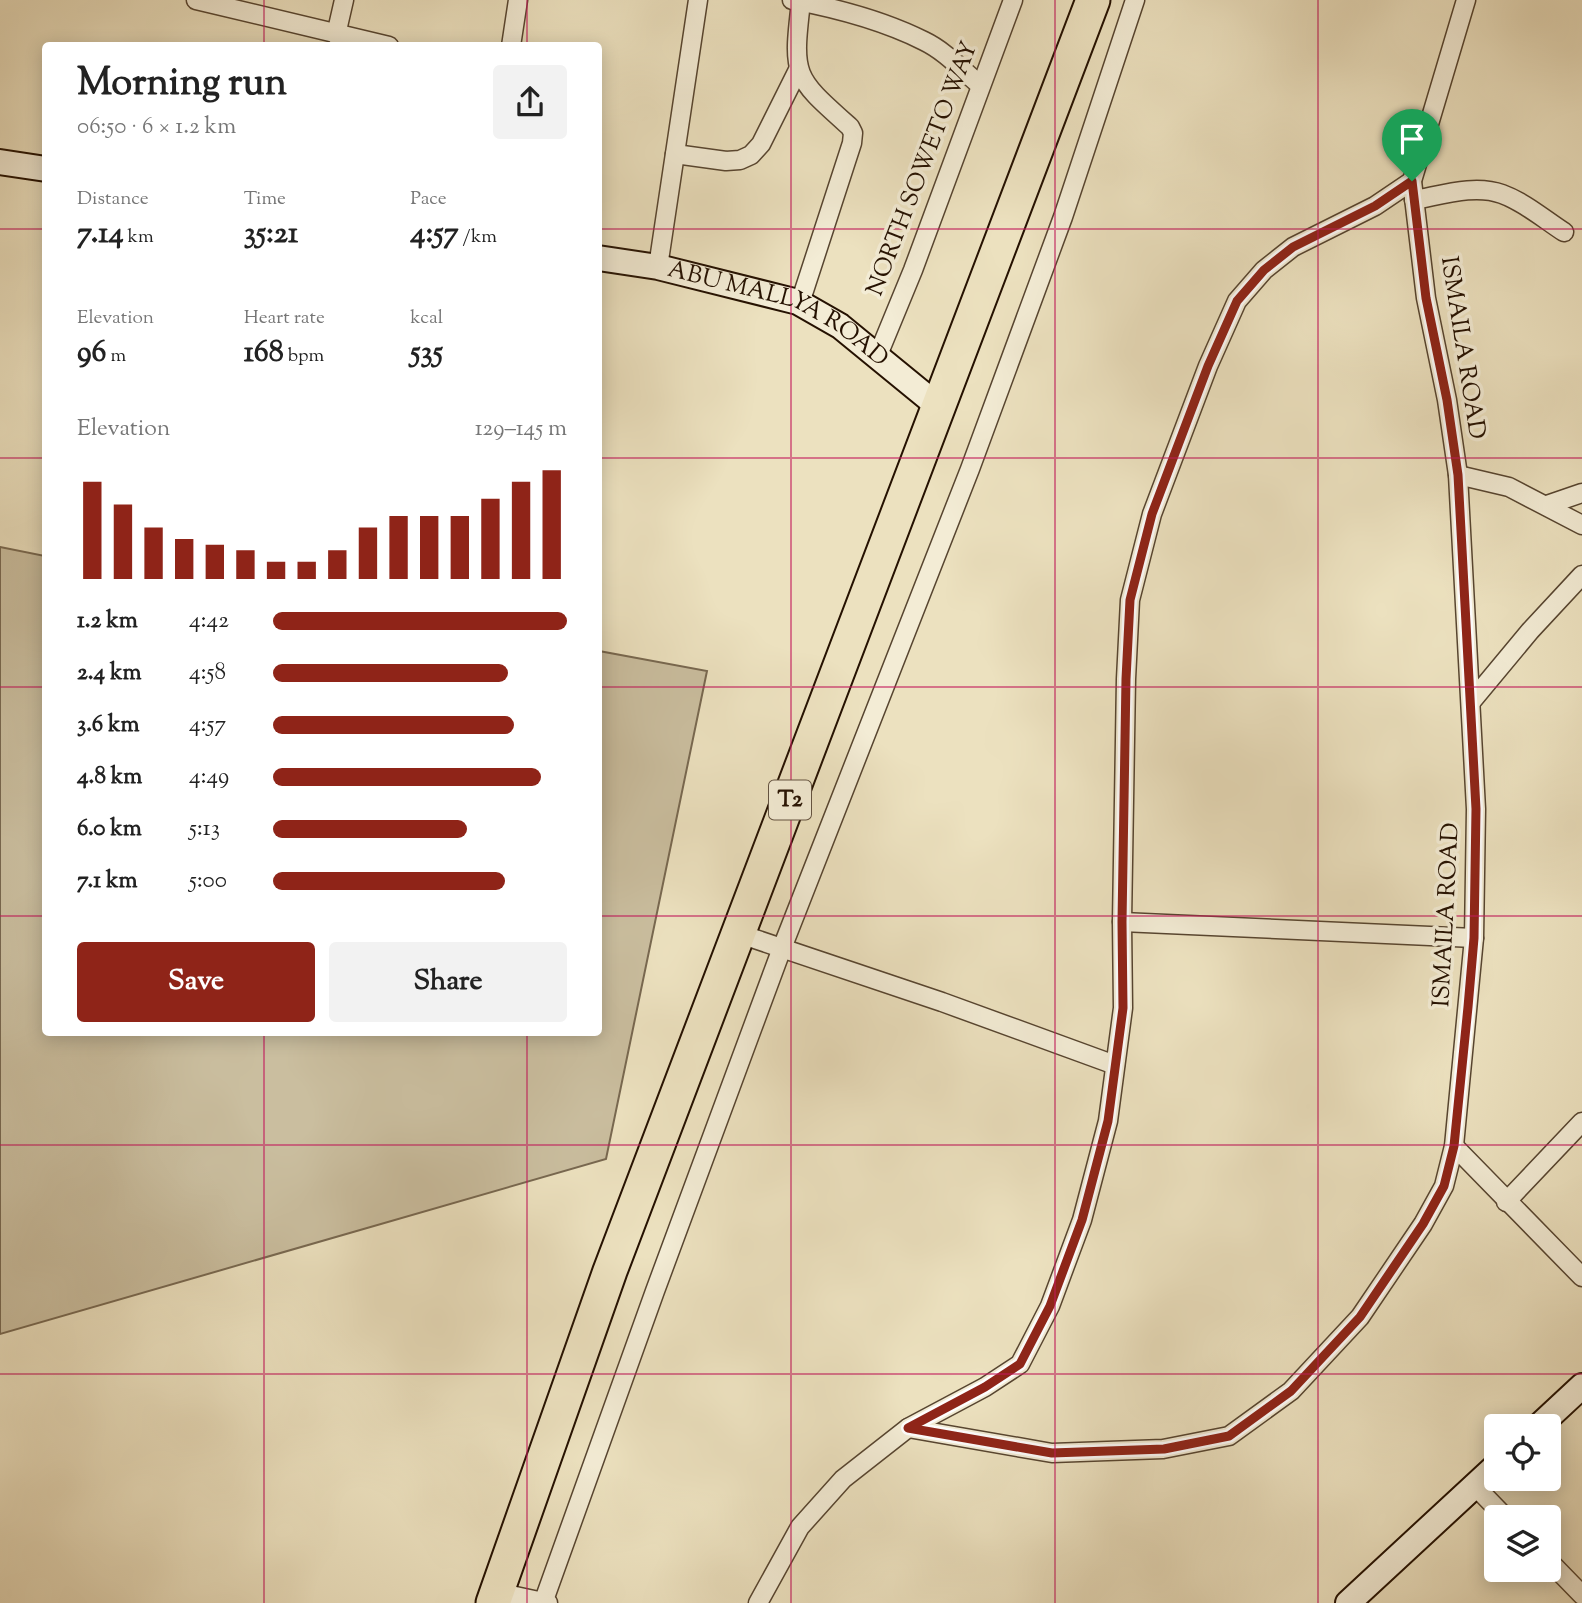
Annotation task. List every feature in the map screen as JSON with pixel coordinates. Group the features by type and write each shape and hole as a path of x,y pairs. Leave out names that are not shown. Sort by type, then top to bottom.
{"highway":[{"name":"T2","path":"495,1597 610,1271 1093,0"}],"main road":[{"path":"0,162 42,168"},
{"name":"ABU MALLYA ROAD","path":"602,259 658,267 800,303 840,326 939,407"},
{"path":"1552,1414 1582,1386"},
{"path":"1348,1603 1484,1477"}],"street":[{"path":"196,0 370,42"},
{"path":"336,35 344,0"},
{"path":"512,42 518,0"},
{"path":"658,267 698,0"},
{"name":"NORTH SOWETO WAY","path":"878,355 914,270 1013,0"},
{"path":"495,1597 544,1602 782,948 975,456 1063,216 1135,0"},
{"name":"ISMAILA ROAD","path":"908,1428 1052,1453 1164,1449 1229,1436 1291,1391 1360,1317 1423,1224 1444,1186 1454,1146 1474,938 1476,809 1458,475 1447,400 1426,298 1412,181 1466,0"},
{"path":"800,303 847,161 853,134 850,127 809,89 798,70 795,1 842,5 925,41 946,55 980,85"},
{"path":"675,154 726,161 740,160 751,155 761,144 798,70"},
{"path":"758,1603 800,1527 843,1479 908,1428 985,1387 1020,1364 1050,1306 1082,1220 1108,1121 1123,1008 1126,679 1130,600 1152,514 1208,366 1237,301 1264,270 1293,247 1375,206 1412,181"},
{"path":"1415,200 1461,192 1493,191 1510,198 1563,232"},
{"path":"1458,475 1509,487 1582,525"},
{"path":"1546,505 1582,493"},
{"path":"1471,702 1537,623 1582,575"},
{"path":"1122,922 1474,938"},
{"path":"740,934 942,1002 1115,1065"},
{"path":"1506,1202 1582,1122"},
{"path":"1454,1146 1582,1277"},
{"path":"1475,1486 1493,1505"},
{"path":"1561,1574 1582,1595"}],"shaded area":[{"path":"0,547 42,555 42,1036 602,1036 602,652 707,671 606,1159 0,1334"}],"route":[{"path":"1412,181 1426,298 1447,400 1458,475 1476,809 1474,938 1454,1146 1444,1186 1423,1224 1360,1317 1291,1391 1229,1436 1164,1449 1052,1453 908,1428 985,1387 1020,1364 1050,1306 1082,1220 1108,1121 1123,1008 1126,679 1130,600 1152,514 1208,366 1237,301 1264,270 1293,247 1375,206 1412,181"}]}
